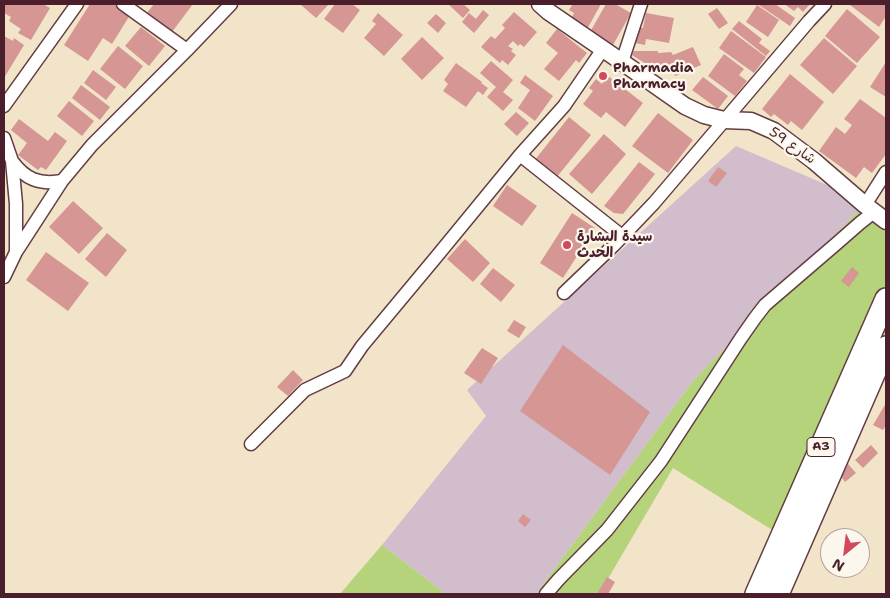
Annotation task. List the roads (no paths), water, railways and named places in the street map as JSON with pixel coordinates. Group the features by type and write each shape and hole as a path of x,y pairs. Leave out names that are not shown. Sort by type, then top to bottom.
{"highway":[{"name":"A3","path":"756,594 886,299"},
{"name":"A3","path":"778,594 886,347"}],"street":[{"path":"4,106 77,4"},
{"path":"123,4 187,50"},
{"path":"4,277 16,252 62,181 92,145 231,4"},
{"name":"شارع 59","path":"540,4 684,106 704,115 724,120 751,121 774,131 814,160 879,215"},
{"path":"622,62 641,4"},
{"path":"564,293 654,203 825,4"},
{"path":"251,444 305,390 345,371 362,346 520,155 564,106 603,49"},
{"path":"4,138 12,161 16,204 16,252"},
{"path":"520,155 622,236"},
{"path":"12,161 18,169 33,180 52,183 62,181"},
{"path":"546,594 564,572 607,530 661,460 754,318 765,305 860,223 879,215 886,172"}],"place":[{"name":"Pharmadia Pharmacy","path":"603,76"},
{"name":"سيدة البشارة الحدث","path":"567,245"}]}
